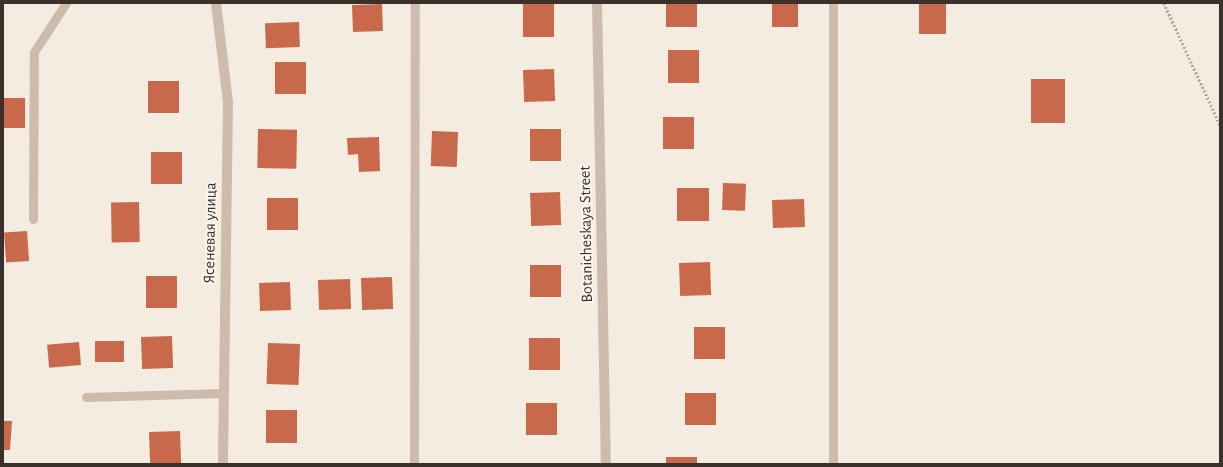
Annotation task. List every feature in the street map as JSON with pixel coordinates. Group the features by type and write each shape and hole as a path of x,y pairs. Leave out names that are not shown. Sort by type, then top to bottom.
{"street":[{"name":"Ясеневая улица","path":"216,3 228,102 222,393 223,464"},
{"name":"Botanicheskaya Street","path":"597,3 606,464"}],"lane":[{"path":"33,218 34,52 66,3"},
{"path":"414,464 415,3"},
{"path":"832,464 833,3"},
{"path":"86,397 222,393"}],"path":[{"path":"1164,3 1220,125"}],"building":[{"path":"666,3 697,3 697,27 666,27"},
{"path":"772,3 798,3 798,27 772,27"},
{"path":"919,3 946,3 946,34 919,34"},
{"path":"382,4 383,31 353,32 352,5"},
{"path":"523,4 554,4 554,37 523,37"},
{"path":"299,22 300,47 266,48 265,23"},
{"path":"668,50 699,50 699,83 668,83"},
{"path":"275,62 306,62 306,94 275,94"},
{"path":"554,69 555,101 524,102 523,70"},
{"path":"1031,79 1065,79 1065,123 1031,123"},
{"path":"148,81 179,81 179,113 148,113"},
{"path":"3,98 25,98 25,128 3,128"},
{"path":"663,117 694,117 694,149 663,149"},
{"path":"258,129 297,130 296,169 257,168"},
{"path":"530,129 561,129 561,161 530,161"},
{"path":"432,131 458,132 457,167 431,166"},
{"path":"379,137 380,171 359,172 358,154 348,155 347,138"},
{"path":"151,152 182,152 182,184 151,184"},
{"path":"723,183 746,184 745,211 722,210"},
{"path":"677,188 709,188 709,221 677,221"},
{"path":"560,192 561,225 531,226 530,193"},
{"path":"267,198 298,198 298,230 267,230"},
{"path":"804,199 805,227 773,228 772,200"},
{"path":"111,202 139,202 140,242 112,242"},
{"path":"27,231 29,261 6,263 4,233"},
{"path":"710,262 711,295 680,296 679,263"},
{"path":"530,265 561,265 561,297 530,297"},
{"path":"146,276 177,276 177,308 146,308"},
{"path":"392,277 393,309 362,310 361,278"},
{"path":"350,279 351,309 319,310 318,280"},
{"path":"290,282 291,310 260,311 259,283"},
{"path":"694,327 725,327 725,359 694,359"},
{"path":"172,336 173,368 142,369 141,337"},
{"path":"529,338 560,338 560,370 529,370"},
{"path":"95,341 124,341 124,362 95,362"},
{"path":"79,342 81,365 49,368 47,345"},
{"path":"268,343 300,344 299,385 267,384"},
{"path":"685,393 716,393 716,425 685,425"},
{"path":"526,403 557,403 557,435 526,435"},
{"path":"266,410 297,410 297,443 266,443"},
{"path":"3,421 12,421 10,450 3,450"},
{"path":"180,431 181,463 150,464 149,432"},
{"path":"666,457 697,457 697,464 666,464"}]}
